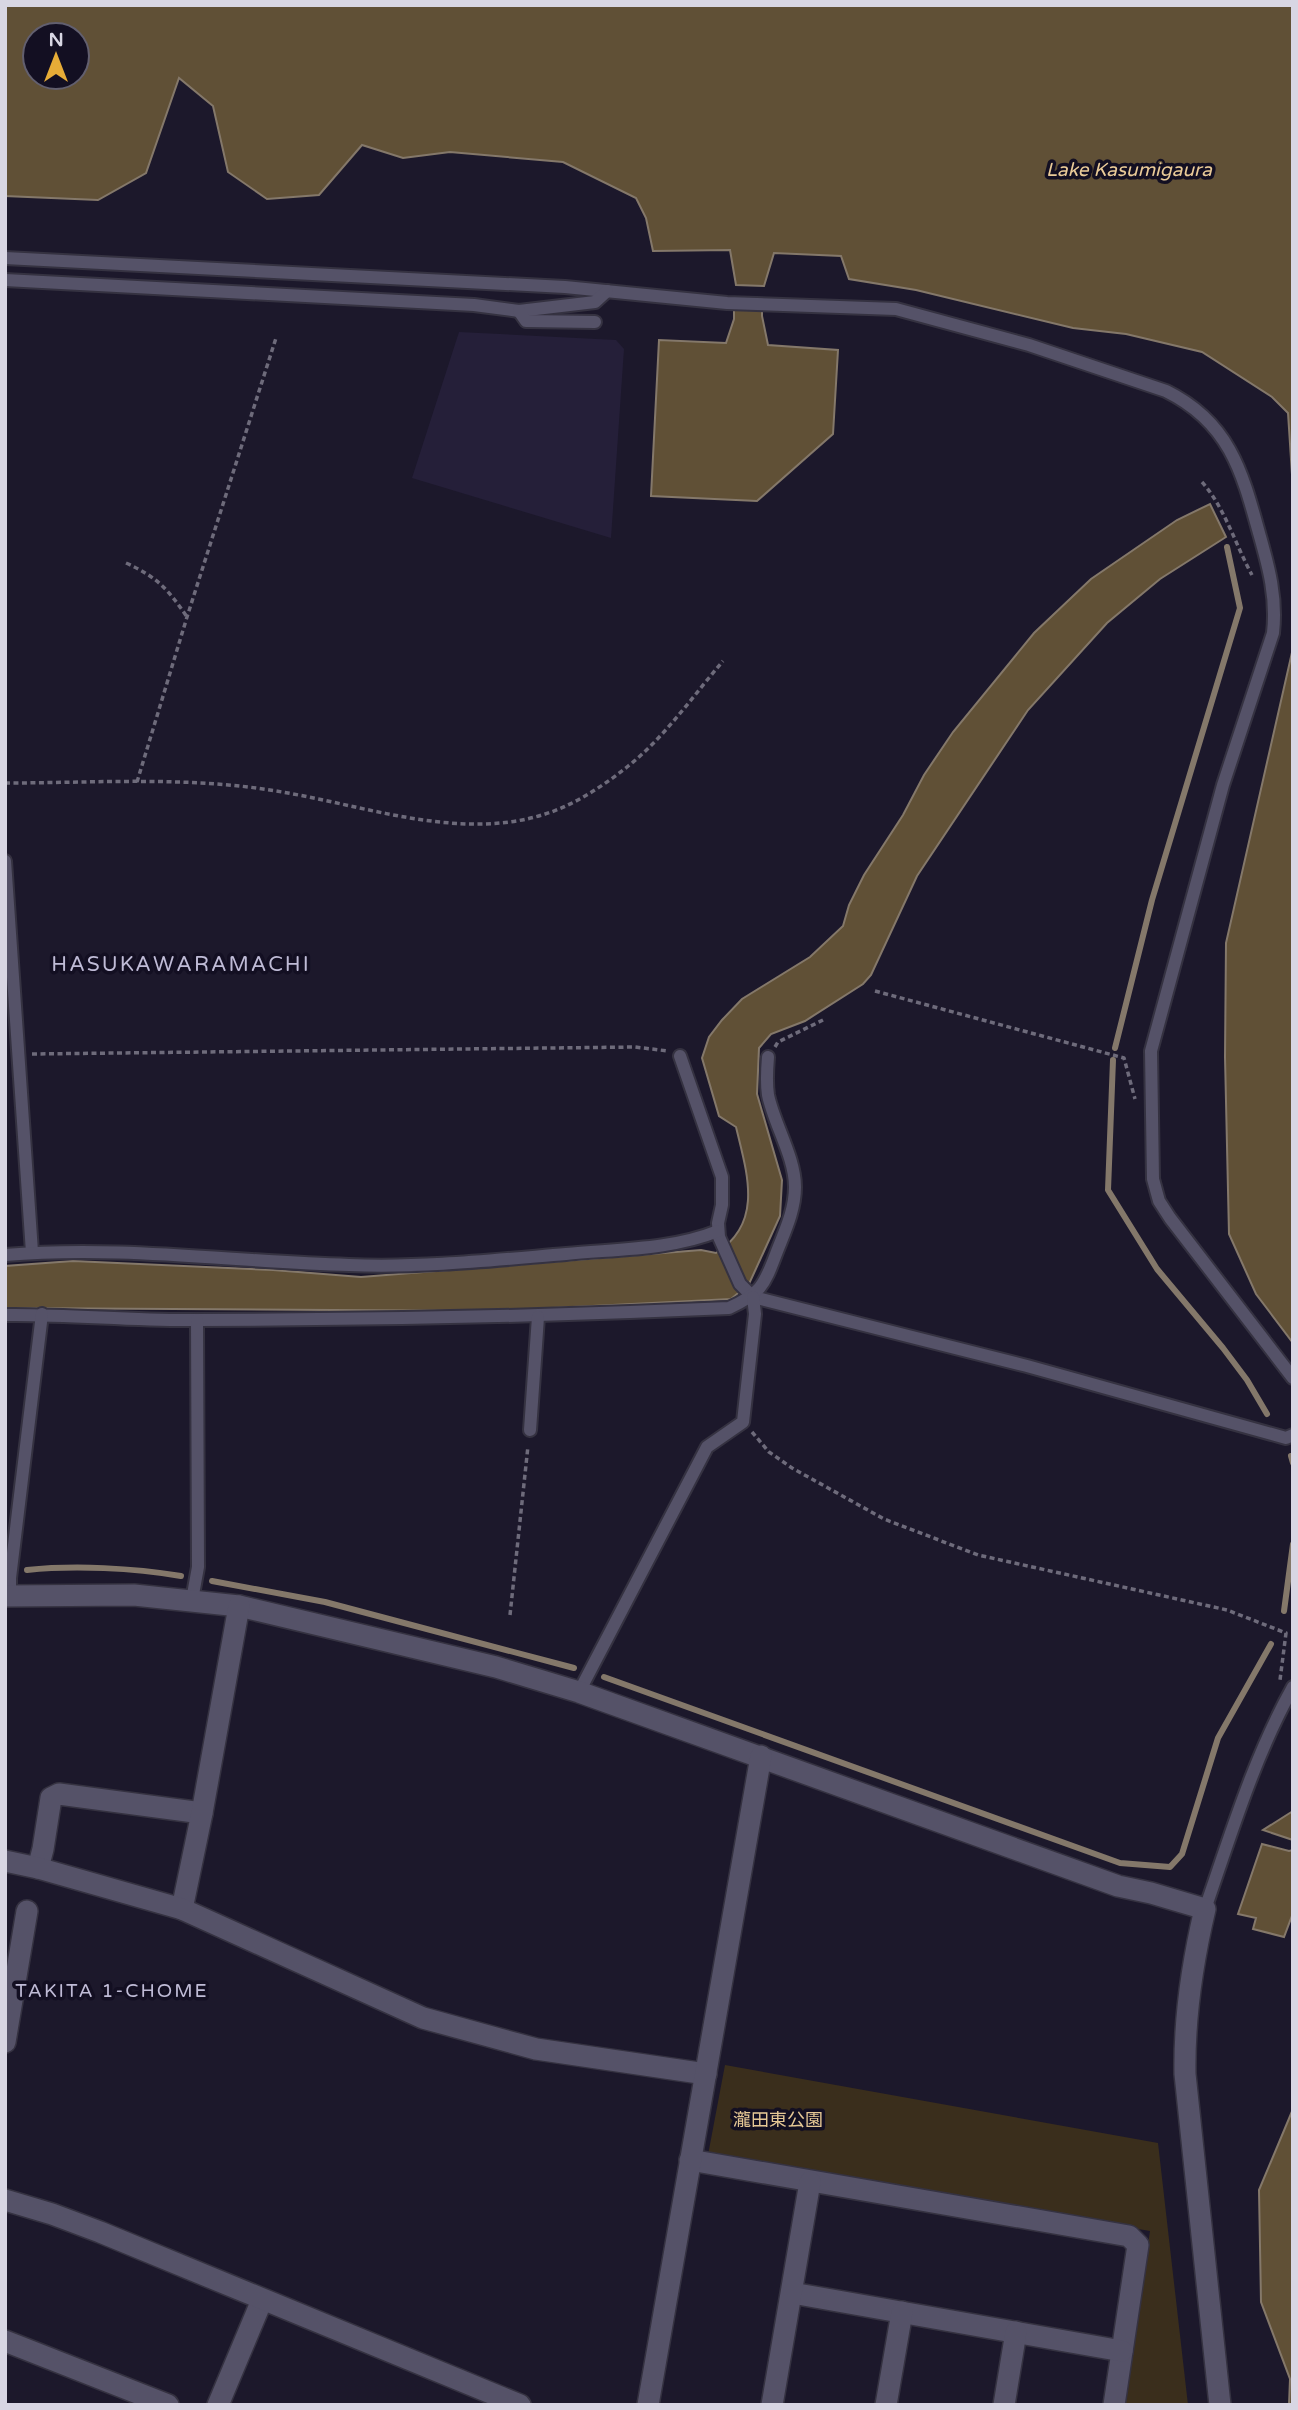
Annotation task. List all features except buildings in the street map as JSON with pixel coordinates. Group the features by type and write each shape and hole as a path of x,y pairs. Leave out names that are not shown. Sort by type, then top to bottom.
{"street":[{"path":"8,1595 134,1595 239,1606 496,1667 579,1692 761,1756 1105,1882 1205,1909 1189,1981 1184,2038 1185,2074 1220,2405"},
{"path":"182,1909 239,1606"},
{"path":"648,2405 761,1756"},
{"path":"38,1868 44,1849 51,1798 59,1794 202,1812"},
{"path":"5,1861 182,1909 423,2018 536,2049 706,2074"},
{"path":"5,2042 27,1910"},
{"path":"690,2160 1129,2236 1138,2245 1114,2405"},
{"path":"772,2405 810,2182"},
{"path":"5,2200 100,2232 520,2405"},
{"path":"792,2292 1122,2351"},
{"path":"218,2405 262,2300"},
{"path":"886,2405 902,2312"},
{"path":"1004,2405 1017,2332"},
{"path":"5,2341 168,2405"}],"lane":[{"path":"5,258 607,291 727,303 896,309 1029,345 1166,391 1184,400 1218,431 1243,476 1270,574 1276,612 1273,633 1223,785 1151,1051 1153,1180 1159,1201 1293,1378"},
{"path":"5,280 474,305 519,311 595,302 607,291"},
{"path":"519,311 526,321 596,322"},
{"path":"5,860 32,1252"},
{"path":"680,1056 722,1177 718,1231 740,1284 753,1297 1027,1366 1286,1438 1293,1435"},
{"path":"5,1315 197,1320 538,1317 729,1308 753,1297 771,1267 792,1213 795,1186 768,1096 768,1057"},
{"path":"5,1255 32,1252 203,1256 351,1265 463,1263 657,1246 703,1237 718,1231"},
{"path":"579,1692 707,1447 743,1422 755,1314 753,1297"},
{"path":"8,1595 42,1314"},
{"path":"530,1430 538,1317"},
{"path":"192,1600 198,1567 197,1320"},
{"path":"1205,1909 1246,1789 1280,1710 1293,1687"}],"path":[{"path":"137,782 276,338"},
{"path":"1202,482 1214,496 1241,555 1258,583"},
{"path":"126,563 151,575 170,592 187,617"},
{"path":"5,783 137,782 231,785 443,822 519,820 558,809 594,790 627,767 650,745 723,661"},
{"path":"875,991 1124,1058 1138,1110 1151,1136"},
{"path":"768,1057 778,1042 823,1020"},
{"path":"20,1054 635,1047 667,1050 680,1056"},
{"path":"743,1422 769,1452 792,1468 884,1519 978,1555 1227,1610 1286,1633 1279,1682 1280,1710"},
{"path":"510,1615 530,1430"}],"shaded area":[{"path":"459,332 616,340 624,349 611,538 412,478"}],"green space":[{"name":"瀧田東公園","path":"725,2065 1158,2143 1188,2405 1124,2405 1150,2231 708,2155"}],"water":[{"name":"Lake Kasumigaura","path":"5,5 1293,5 1293,490 1288,413 1272,397 1202,352 1126,334 1073,328 916,290 849,279 841,256 774,253 764,286 736,285 730,250 653,251 646,218 636,198 563,162 450,152 403,158 362,145 319,195 267,199 228,172 213,106 179,78 146,173 98,200 5,196"},
{"path":"734,298 762,299 762,316 768,345 838,350 833,434 757,501 651,496 659,340 726,343 734,319"},
{"path":"1210,504 1226,537 1160,579 1107,623 1028,710 917,876 871,975 863,984 805,1021 771,1034 759,1048 757,1094 782,1180 780,1216 749,1284 731,1299 493,1311 5,1308 5,1266 73,1261 273,1270 361,1277 701,1250 716,1253 731,1241 741,1227 748,1196 736,1127 719,1116 702,1058 709,1037 742,999 810,957 843,926 849,905 864,875 903,815 924,775 953,732 1034,633 1091,579 1177,520"},
{"path":"1293,648 1293,1343 1256,1294 1229,1234 1225,1057 1226,943"},
{"path":"1293,1811 1293,1840 1263,1830"},
{"path":"1262,1844 1293,1850 1293,1913 1284,1937 1253,1929 1256,1918 1238,1914"},
{"path":"1293,2109 1293,2405 1289,2405 1290,2379 1261,2302 1259,2190"}],"waterway":[{"path":"1115,1048 1152,900 1240,608 1227,547"},
{"path":"1113,1060 1108,1190 1157,1269 1223,1348 1247,1380 1267,1414"},
{"path":"1291,1456 1293,1463"},
{"path":"1284,1611 1293,1544"},
{"path":"27,1570 104,1568 181,1576"},
{"path":"212,1581 325,1602 574,1668"},
{"path":"604,1677 1120,1863 1170,1867 1182,1854 1218,1738 1271,1644"}],"district":[{"name":"HASUKAWARAMACHI","path":"181,964"},
{"name":"TAKITA 1-CHOME","path":"112,1991"}]}
